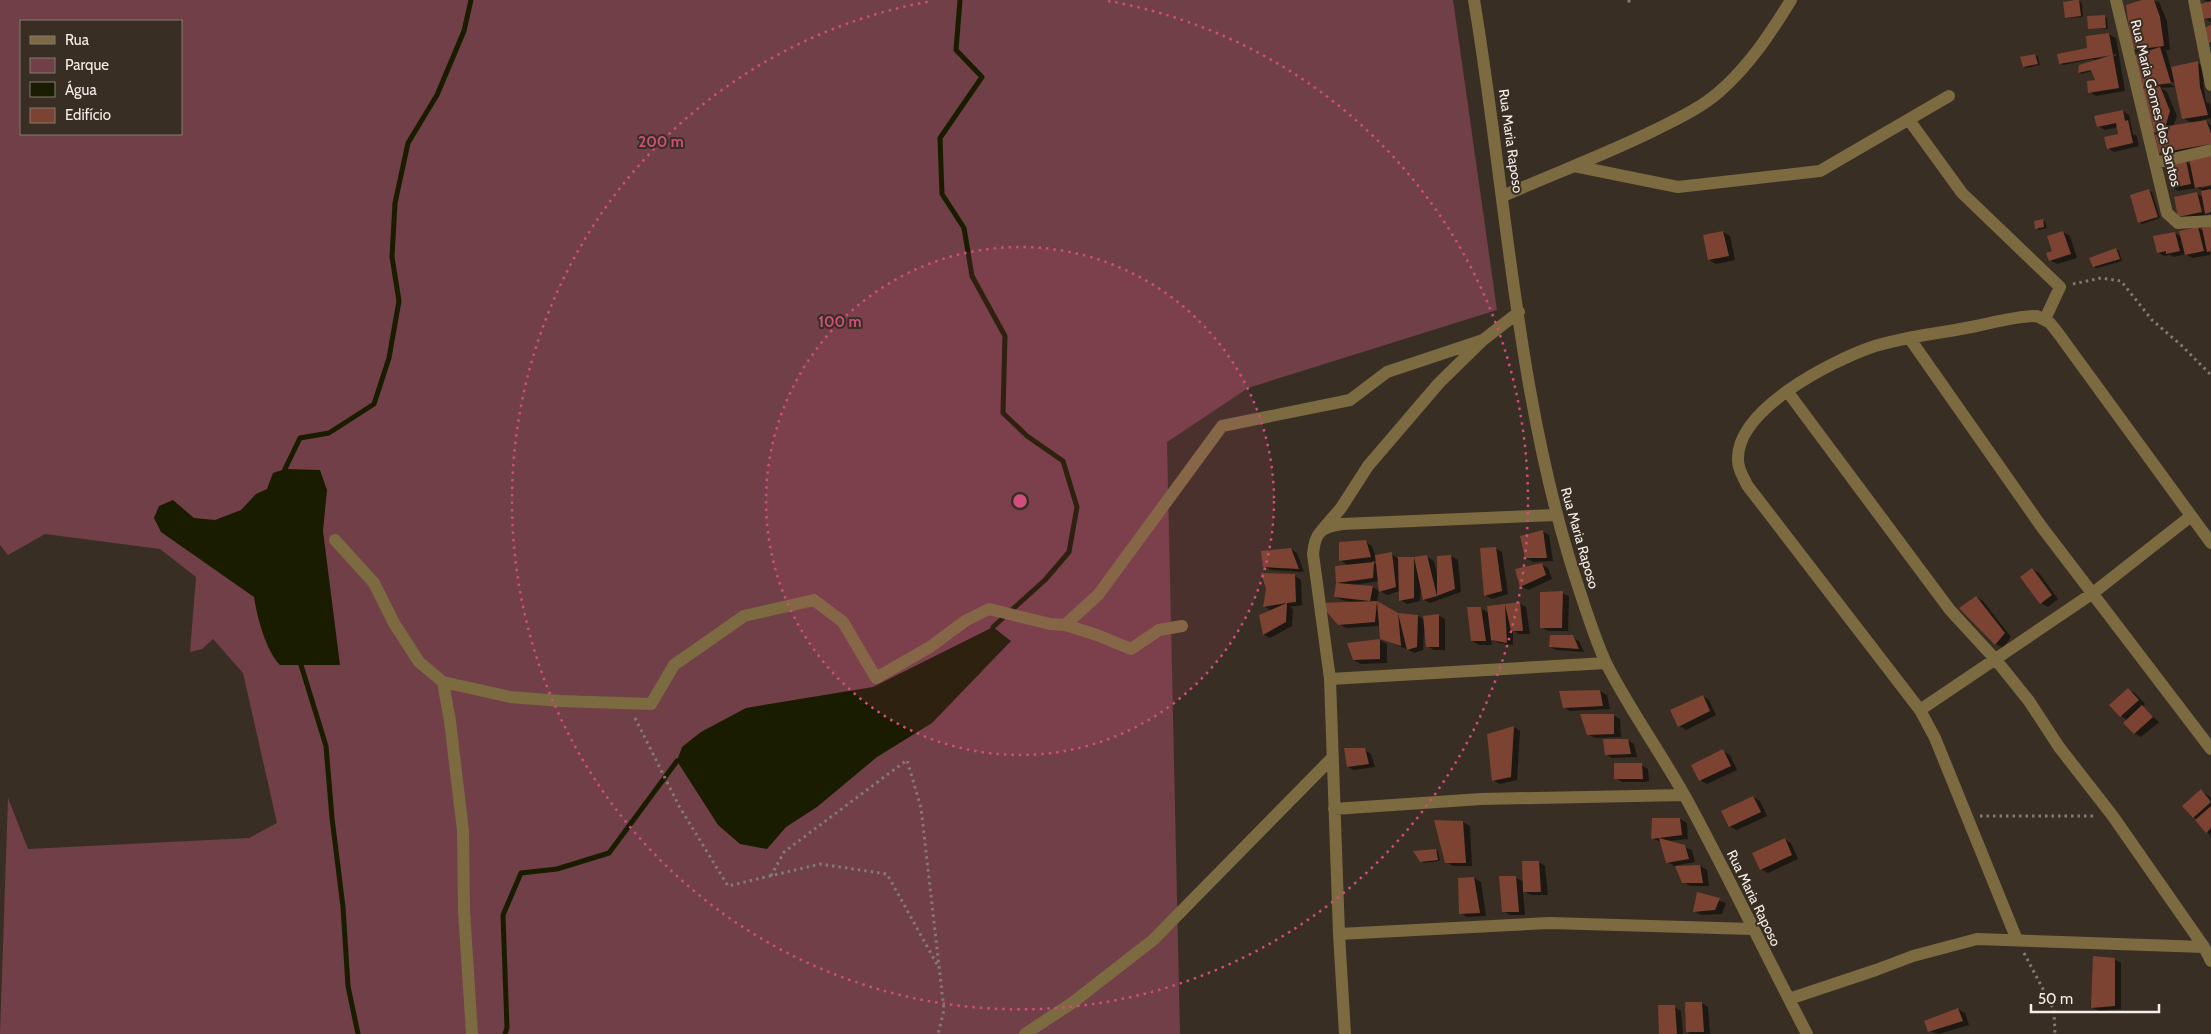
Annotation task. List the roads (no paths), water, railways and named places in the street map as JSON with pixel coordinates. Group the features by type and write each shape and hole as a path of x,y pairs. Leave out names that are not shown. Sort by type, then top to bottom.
{"street":[{"name":"Rua Maria Raposo","path":"1474,0 1488,84 1534,409 1555,515 1580,594 1606,663 1684,795 1726,872 1752,929 1807,1034"},
{"path":"1503,196 1617,149 1674,121 1717,94 1746,66 1771,32 1791,0"},
{"name":"Rua Maria Gomes dos Santos","path":"2116,0 2168,213 2178,223 2211,220"},
{"path":"2194,0 2207,46 2211,85"},
{"path":"1574,166 1678,187 1820,171 1949,96"},
{"path":"1909,120 1962,193 2060,287 2045,320"},
{"path":"2155,163 2211,150"},
{"path":"1345,1034 1339,934 1330,679 1313,554 1314,541 1341,508 1368,466 1439,383 1483,340 1519,312"},
{"path":"2016,940 1949,768 1920,710 1747,484 1739,470 1738,458 1743,440 1750,426 1770,403 1835,362 1874,346 2037,316 2045,320 2058,333 2211,543"},
{"path":"1910,339 2036,519 2211,749"},
{"path":"1065,625 1098,595 1222,426 1350,400 1387,372 1483,340"},
{"path":"1787,392 1950,610 1996,660 2018,688 2059,747 2112,815 2204,947 2211,961"},
{"path":"1319,533 1328,526 1342,524 1555,515"},
{"path":"1920,710 2093,593 2191,516"},
{"path":"335,540 374,583 394,623 419,662 443,682 510,697 652,704 674,665 744,616 814,600 843,622 876,678 930,647 965,621 989,609 1050,624 1065,625 1097,635 1131,649 1159,630 1182,626"},
{"path":"1330,679 1606,663"},
{"path":"443,682 450,721 463,831 464,911 472,1034"},
{"path":"1025,1034 1072,1003 1152,940 1332,758"},
{"path":"1334,810 1481,798 1684,795"},
{"path":"1339,934 1550,923 1752,929"},
{"path":"1788,999 1946,946 1977,939 2204,947"}],"water":[{"path":"285,469 320,470 327,490 323,531 340,665 280,665 266,643 254,597 161,532 154,518 159,506 173,500 194,518 215,520 241,510 256,494 267,489 273,473"},
{"path":"993,627 1011,641 932,723 877,757 817,807 786,827 767,849 740,844 718,825 677,761 682,747 701,732 746,708 873,687"}],"waterway":[{"path":"285,469 300,438 329,433 374,404 389,358 399,301 392,257 395,203 408,143 437,95 464,31 471,0"},
{"path":"960,0 956,50 982,77 940,138 942,194 964,228 972,276 1005,336 1003,413 1027,436 1063,461 1077,507 1069,552 1045,580 993,627"},
{"path":"301,665 326,746 332,818 343,907 348,986 358,1034"},
{"path":"505,1034 507,1028 503,915 521,873 557,869 609,853 677,761"}]}
